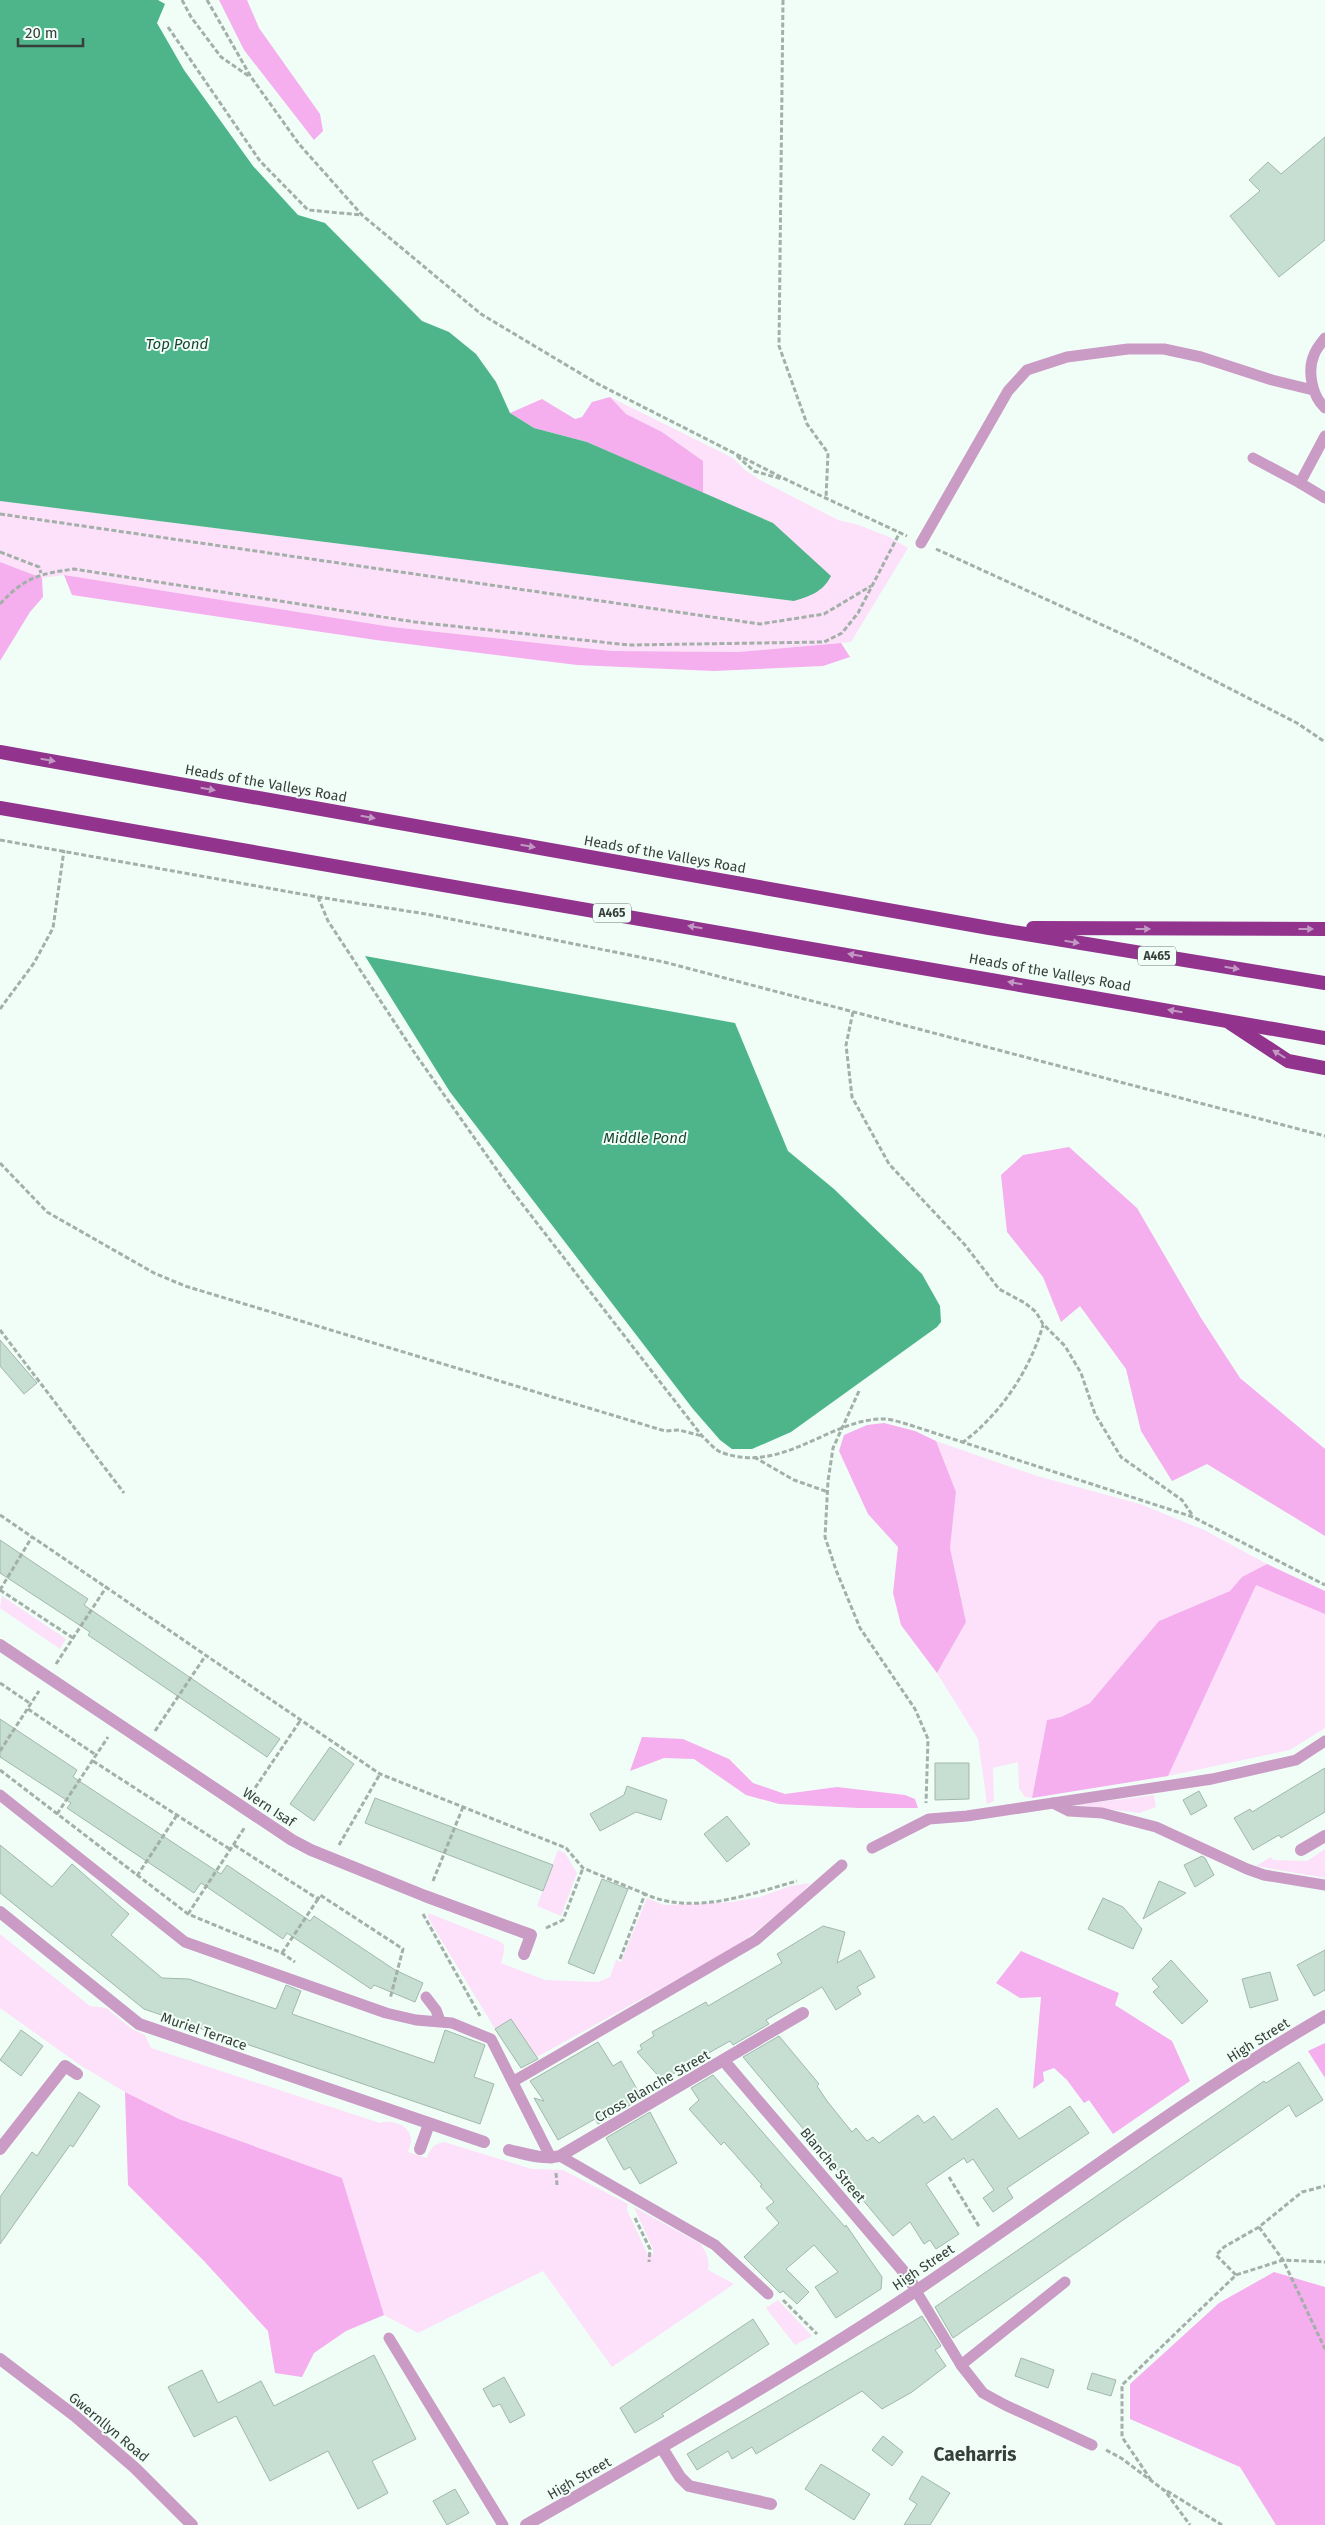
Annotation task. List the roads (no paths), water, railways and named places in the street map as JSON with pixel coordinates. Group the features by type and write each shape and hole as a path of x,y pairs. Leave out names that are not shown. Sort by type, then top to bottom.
{"highway":[{"name":"Heads of the Valleys Road","path":"0,752 989,928 1325,983"},
{"name":"Heads of the Valleys Road","path":"0,808 1325,1038"},
{"path":"989,928 1325,929"},
{"path":"1223,1019 1288,1060 1325,1068"}],"street":[{"name":"Wern Isaf","path":"0,1645 292,1840 333,1859 425,1896 531,1935 524,1954"},
{"path":"1301,1850 1325,1836"},
{"name":"Muriel Terrace","path":"0,1912 139,2024 484,2142"},
{"name":"Cross Blanche Street","path":"556,2157 724,2061 803,2013"},
{"name":"High Street","path":"526,2525 662,2448 828,2349 916,2291 1185,2105 1278,2043 1325,2016"},
{"name":"Blanche Street","path":"724,2061 910,2279 916,2291"},
{"path":"0,2149 65,2066 77,2074"},
{"path":"420,2149 429,2124"},
{"path":"509,2150 556,2157"},
{"name":"Gwernllyn Road","path":"0,2359 75,2416 128,2461 192,2525"},
{"path":"662,2448 680,2477 689,2486 771,2504"}],"lane":[{"path":"1325,338 1314,354 1310,372 1314,390 1325,408"},
{"path":"922,542 1008,392 1027,370 1067,357 1128,349 1164,349 1200,357 1272,380 1314,390"},
{"path":"1300,483 1325,436"},
{"path":"1253,458 1325,498"},
{"path":"872,1848 929,1819 967,1816 1212,1779 1296,1760 1325,1741"},
{"path":"0,1795 185,1942 386,2012 416,2020 440,2021 491,2038 556,2157 635,2199 715,2245 768,2294"},
{"path":"1053,1803 1069,1811 1102,1813 1156,1828 1256,1872 1325,1885"},
{"path":"514,2080 756,1940 842,1865"},
{"path":"426,1997 436,2010 440,2021"},
{"path":"962,2365 1065,2282"},
{"path":"916,2291 962,2365 983,2393 1005,2405 1092,2444"},
{"path":"388,2338 504,2525"}],"water":[{"name":"Top Pond","path":"0,0 158,0 165,4 157,23 184,70 253,166 298,215 325,223 422,321 449,332 476,354 496,382 510,413 534,428 587,442 773,523 831,576 828,581 816,593 794,601 0,501"},
{"name":"Middle Pond","path":"365,956 735,1023 788,1151 834,1189 922,1274 940,1306 941,1322 937,1327 791,1432 752,1449 732,1449 720,1440 693,1409 450,1092"}],"district":[{"name":"Caeharris","path":"975,2454"}]}
